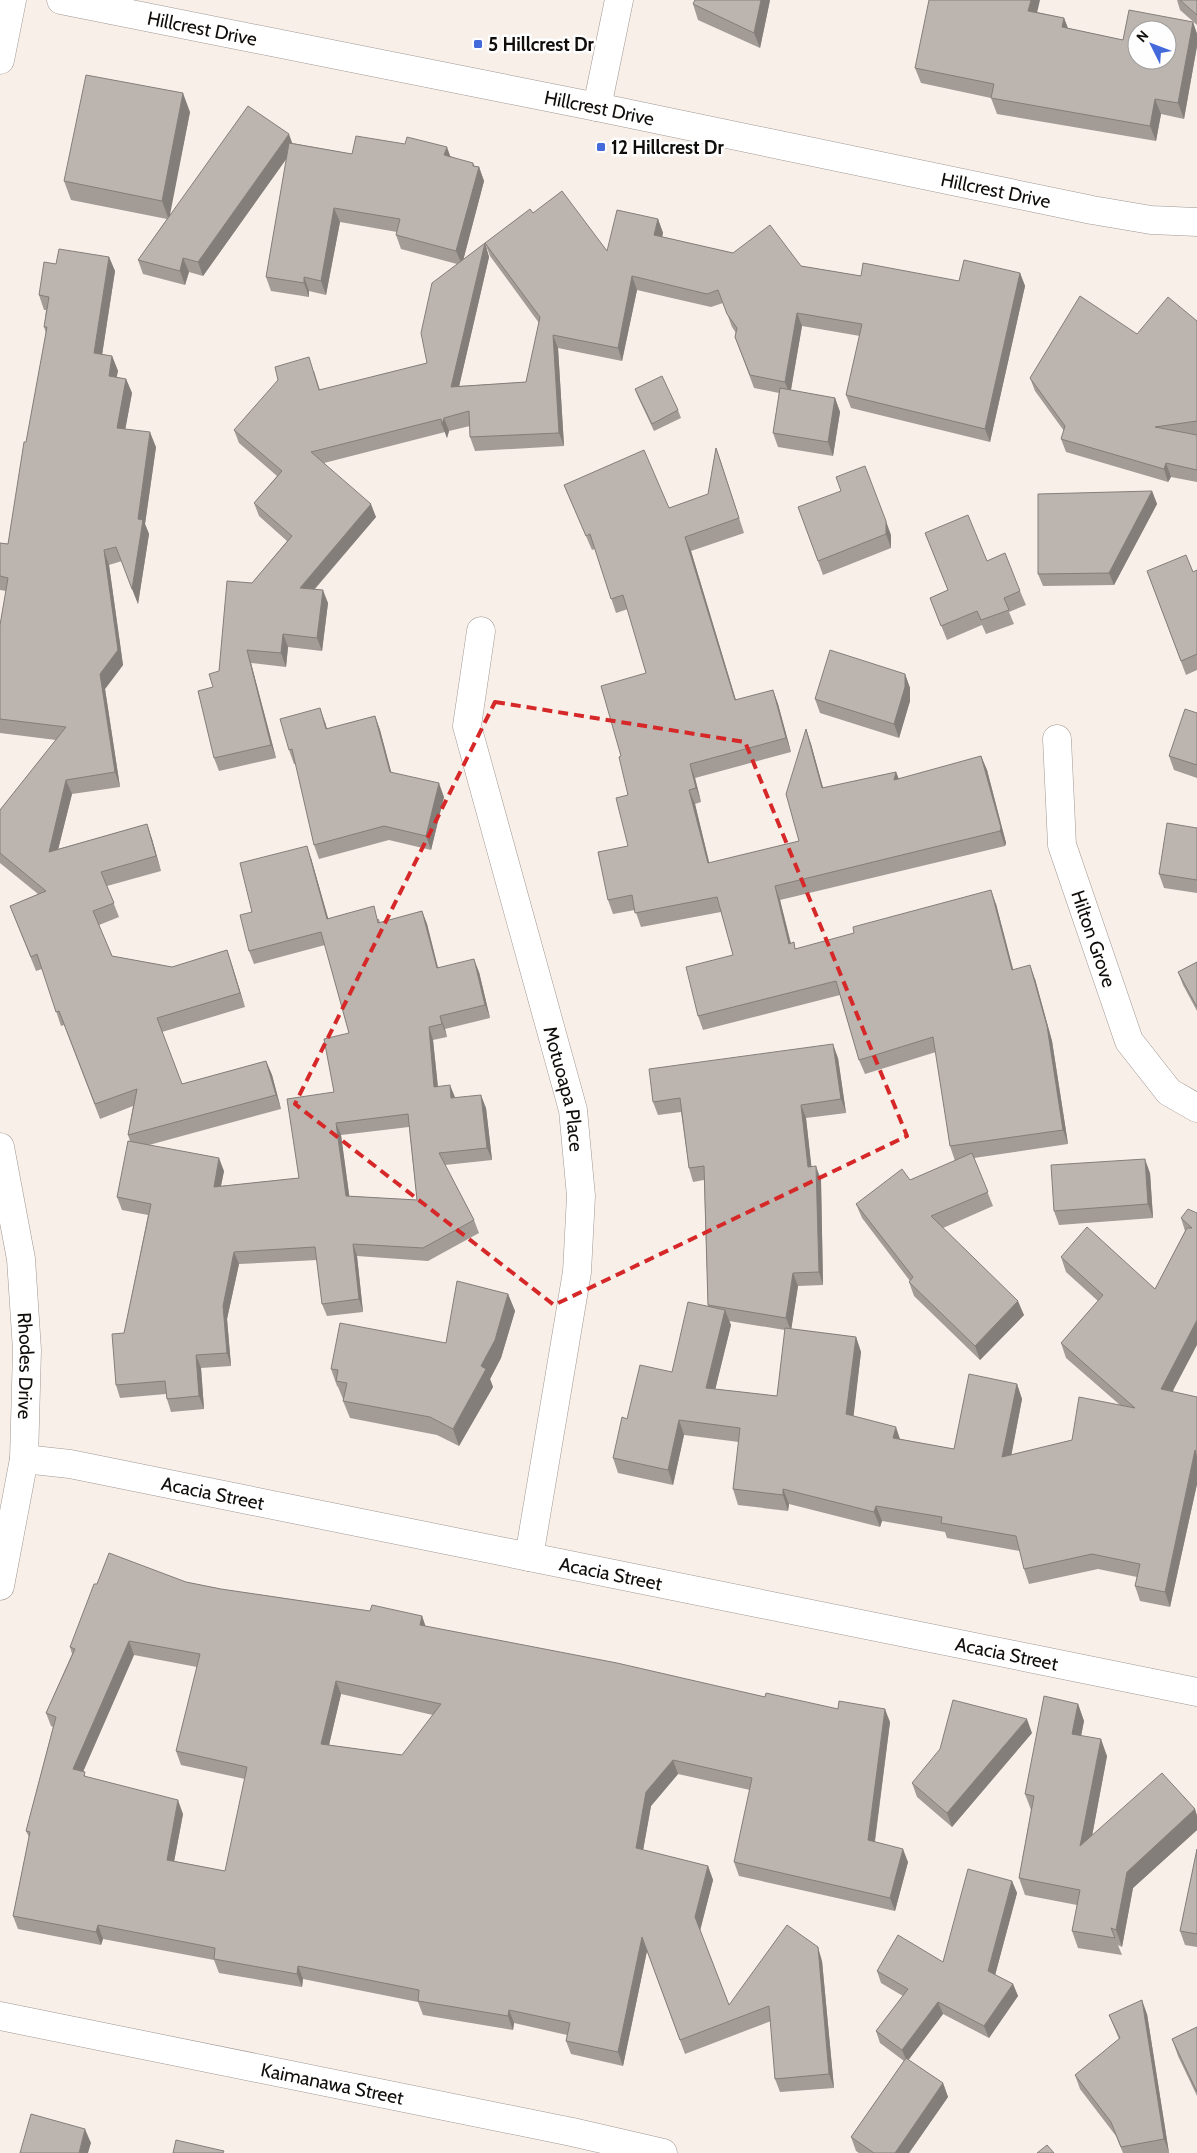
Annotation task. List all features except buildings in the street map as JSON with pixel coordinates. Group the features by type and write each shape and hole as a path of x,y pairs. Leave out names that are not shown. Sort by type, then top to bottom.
{"street":[{"path":"0,60 12,0"},
{"name":"Hillcrest Drive","path":"61,0 597,107 1092,210 1151,220 1197,222"},
{"path":"597,107 619,0"},
{"name":"Motuoapa Place","path":"481,631 467,726 573,1110 581,1196 577,1272 529,1556"},
{"name":"Hilton Grove","path":"1057,739 1062,845 1129,1041 1169,1092 1197,1108"},
{"name":"Rhodes Drive","path":"0,1147 21,1259 27,1350 24,1459 0,1586"},
{"name":"Acacia Street","path":"24,1459 80,1466 1197,1692"},
{"name":"Kaimanawa Street","path":"0,2016 562,2130 664,2153"}],"highlighted area":[{"path":"495,702 745,742 907,1136 554,1305 295,1104"}],"place":[{"name":"5 Hillcrest Dr","path":"478,44"},
{"name":"12 Hillcrest Dr","path":"601,147"}]}
